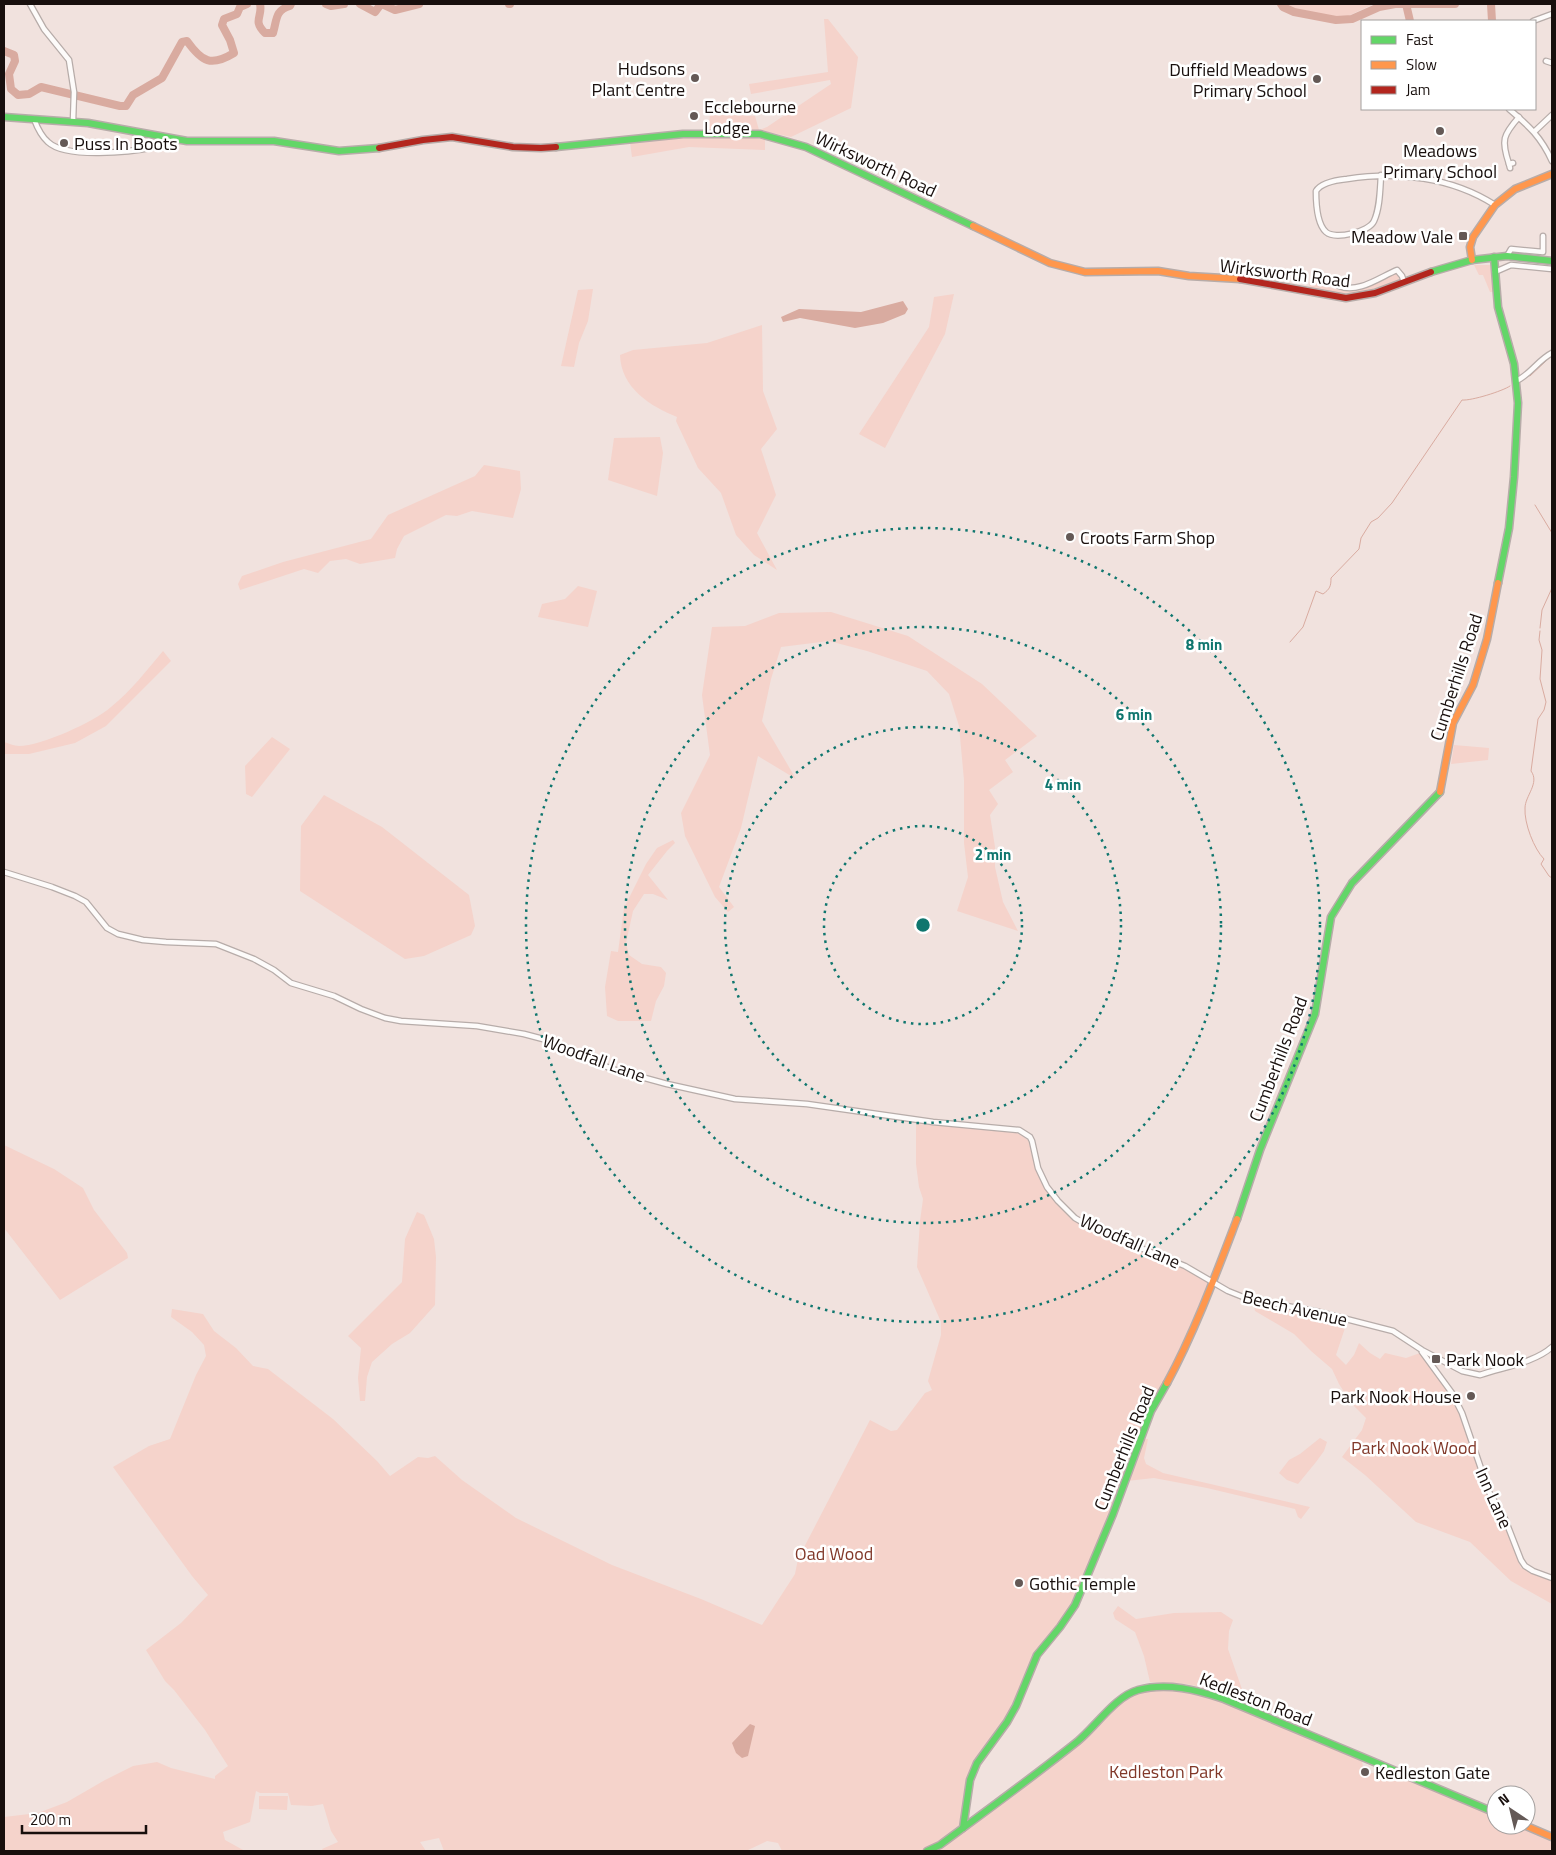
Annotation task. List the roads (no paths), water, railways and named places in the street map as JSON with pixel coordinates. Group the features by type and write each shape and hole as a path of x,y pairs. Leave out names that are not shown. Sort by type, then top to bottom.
{"street":[{"path":"30,4 44,29 69,60 74,92 73,121"},
{"path":"1536,20 1552,14"},
{"path":"1546,61 1552,63"},
{"path":"1510,110 1535,131 1552,159"},
{"path":"1535,131 1552,116"},
{"name":"Wirksworth Road","path":"4,117 73,121 187,141 274,141 339,151 379,148 452,137 513,147 541,148 683,134 760,134 806,147 1050,263 1075,269 1107,272 1158,271 1213,279 1246,279 1346,298 1374,293 1440,269 1472,260 1508,256 1549,260"},
{"path":"1511,165 1503,142 1506,133 1520,117"},
{"path":"34,119 38,130 49,143 69,152 110,152 155,147 160,137"},
{"path":"1472,260 1470,250 1473,237 1495,205 1515,189 1552,174"},
{"path":"1381,175 1374,220 1366,229 1336,236 1327,234 1322,227 1316,191 1318,188 1340,180 1381,175 1406,176 1440,181 1472,192 1495,205"},
{"path":"1508,256 1511,249 1543,252 1544,236"},
{"name":"Cumberhills Road","path":"964,1828 966,1795 977,1763 1016,1706 1037,1655 1075,1605 1113,1514 1151,1410 1178,1362 1213,1283 1240,1212 1267,1132 1315,1014 1331,917 1352,883 1434,801 1441,791 1453,723 1473,685 1487,639 1509,528 1516,434 1516,381 1514,364 1498,306 1494,257"},
{"path":"1545,267 1549,260"},
{"path":"1495,272 1511,265 1552,269"},
{"path":"1339,286 1346,289 1381,280 1397,270 1404,282"},
{"path":"1516,381 1525,376 1542,359 1552,353"},
{"name":"Woodfall Lane","path":"4,872 75,896 86,902 106,928 118,934 159,942 216,944 254,959 295,985 334,996 385,1018 401,1021 477,1026 524,1034 543,1039 612,1069 666,1084 735,1099 807,1104 933,1122 1019,1130 1030,1137 1032,1141 1043,1180 1058,1201 1075,1218 1094,1229 1185,1266 1213,1283"},
{"name":"Beech Avenue","path":"1213,1283 1248,1299 1315,1310 1398,1333 1422,1350"},
{"path":"1422,1350 1462,1372 1480,1374 1538,1357 1552,1347"},
{"name":"Inn Lane","path":"1422,1350 1452,1393 1462,1413 1489,1492 1504,1519 1521,1560 1525,1566 1533,1571 1552,1578"},
{"name":"Kedleston Road","path":"927,1851 964,1828 1093,1728 1125,1695 1143,1688 1188,1689 1224,1699 1486,1809"},
{"path":"1536,1830 1552,1837"}],"waterway":[{"path":"4,51 14,55 15,61 9,74 11,89 18,95 29,94 41,87 126,106 133,95 162,78 182,42 187,41 197,54 208,60 219,60 234,53 222,25 224,19 237,14 240,7 247,4"},
{"path":"260,4 258,22 265,33 273,33 279,13 291,4"},
{"path":"326,4 331,6 344,4"},
{"path":"360,4 375,12 381,4"},
{"path":"382,4 395,10 419,4"},
{"path":"1281,4 1283,7 1294,12 1336,20 1352,19 1379,7 1395,4 1455,4"},
{"path":"1406,4 1410,20"},
{"path":"1491,4 1492,20"},
{"path":"1530,376 1547,360"},
{"path":"1290,642 1303,627 1316,591 1323,594 1329,589 1331,578 1359,549 1361,538 1371,522 1378,518 1392,503 1462,400 1487,395 1510,386"},
{"path":"1535,505 1552,533"},
{"path":"1540,628 1542,610 1552,588"},
{"path":"1540,631 1539,640 1542,650 1540,679 1546,702 1544,710 1538,719 1531,771 1534,780 1526,803 1525,814 1533,842 1544,859 1541,864 1552,878"}],"place":[{"name":"Hudsons Plant Centre","path":"695,78"},
{"name":"Duffield Meadows Primary School","path":"1317,79"},
{"name":"Ecclebourne Lodge","path":"694,116"},
{"name":"Meadows Primary School","path":"1440,131"},
{"name":"Puss In Boots","path":"64,143"},
{"name":"Meadow Vale","path":"1463,236"},
{"name":"Croots Farm Shop","path":"1070,537"},
{"name":"Park Nook","path":"1436,1359"},
{"name":"Park Nook House","path":"1471,1396"},
{"name":"Gothic Temple","path":"1019,1583"},
{"name":"Kedleston Gate","path":"1365,1772"}],"park label":[{"name":"Park Nook Wood","path":"1414,1447"},
{"name":"Oad Wood","path":"834,1553"},
{"name":"Kedleston Park","path":"1166,1771"}]}
